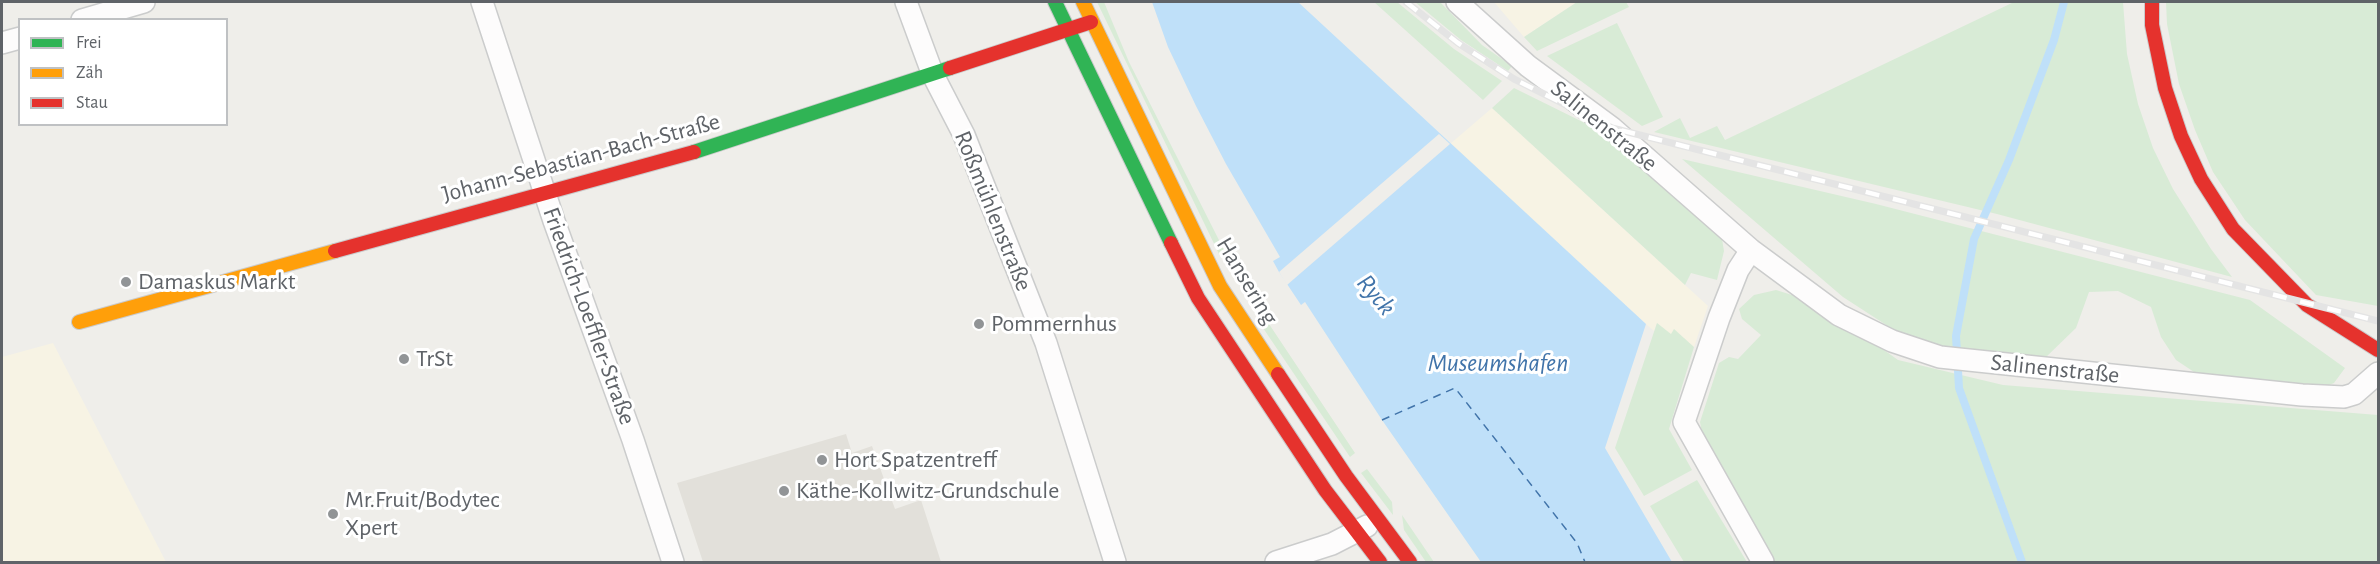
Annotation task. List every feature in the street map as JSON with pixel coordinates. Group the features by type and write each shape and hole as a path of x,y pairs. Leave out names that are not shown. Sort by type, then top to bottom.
{"street":[{"path":"89,18 144,2"},
{"name":"Friedrich-Loeffler-Straße","path":"482,2 673,562"},
{"name":"Roßmühlenstraße","path":"906,2 933,75 964,135 1046,343 1115,562"},
{"name":"Hansering","path":"1054,2 1198,298 1325,490 1380,562"},
{"name":"Hansering","path":"1083,2 1220,286 1378,520 1410,562"},
{"name":"Salinenstraße","path":"1457,2 1528,66 1612,128 1751,250 1839,315 1892,341 1940,357 2312,396 2355,394 2379,373"},
{"path":"2152,2 2152,25 2165,88 2181,136 2201,179 2233,229 2307,305 2379,350"},
{"name":"Johann-Sebastian-Bach-Straße","path":"79,322 545,191 707,148 1091,22"},
{"path":"2,43 18,39"},
{"path":"1751,250 1738,270 1719,318 1684,422 1763,562"},
{"path":"1276,562 1332,544 1378,520"}],"shaded area":[{"path":"1494,2 1577,2 1524,37"},
{"path":"1492,108 1708,306 1694,347 1674,330 1671,335 1657,323 1654,331 1450,144"},
{"path":"53,343 166,562 2,562 2,357"},
{"name":"Käthe-Kollwitz-Grundschule","path":"846,434 852,453 872,446 895,509 921,500 941,562 703,562 677,483"}],"green space":[{"path":"1097,2 1104,2 1129,62 1226,254 1220,256"},
{"path":"1374,2 1397,2 1454,49 1502,81 1483,100"},
{"path":"1415,2 1440,2 1482,45 1512,66 1508,71 1461,40"},
{"path":"1577,2 1626,2 1629,7 1537,51 1524,37"},
{"path":"2014,2 2123,2 2127,54 2138,104 2153,148 2173,189 2211,249 2232,277 1997,214 1654,132 1680,118 1690,138 1717,126 1725,140"},
{"path":"2166,2 2378,2 2378,306 2316,295 2245,220 2213,172 2195,130 2179,84 2167,24"},
{"path":"1617,23 1663,117 1642,126 1547,56"},
{"path":"1514,88 1601,131 1715,229 1722,239 1724,251 1717,280 1691,273 1685,285 1492,108"},
{"path":"1682,159 1876,204 2250,300 2345,368 2334,383 2317,390 2203,378 2176,360 2161,337 2151,307 2118,291 2089,292 2076,328 2044,359 1939,346 1897,332 1843,297"},
{"path":"1776,290 1792,295 1833,323 1877,345 1898,360 2003,385 2378,415 2378,562 1774,562 1704,444 1700,422 1719,363 1729,357 1738,359 1761,335 1742,319 1739,309 1754,295"},
{"path":"1265,318 1355,453 1350,457 1259,322"},
{"path":"1657,323 1671,334 1674,329 1694,347 1669,429 1692,470 1644,496 1615,448"},
{"path":"1367,469 1392,502 1393,515 1361,473"},
{"path":"1697,480 1747,562 1684,562 1650,506"},
{"path":"1402,515 1434,562 1426,562 1404,530"}],"water":[{"name":"Museumshafen","path":"1152,2 1298,2 1646,324 1605,448 1672,562 1481,562 1382,420 1305,302 1301,305 1279,272 1273,261 1280,257 1226,164 1196,106 1168,47"}],"pier":[{"path":"1439,134 1450,144 1287,285 1279,272"}],"waterway":[{"path":"2022,562 1959,388 1956,336 1974,239 2009,160 2054,40 2064,2"}],"ferry route":[{"path":"1382,420 1455,388 1577,543 1585,562"}],"railway":[{"path":"1406,2 1458,43 1514,79 1612,128 2378,321"}],"traffic: fast":[{"path":"1055,2 1171,243"},
{"path":"694,152 950,68"}],"traffic: slow":[{"path":"1083,2 1220,286 1278,374"},
{"path":"79,322 335,251"}],"traffic: jam":[{"path":"2152,2 2152,25 2165,88 2181,136 2201,179 2233,229 2307,305 2378,350"},
{"path":"950,68 1091,22"},
{"path":"335,251 694,152"},
{"path":"1171,243 1198,298 1325,490 1380,562"},
{"path":"1278,374 1346,476 1410,562"}],"place":[{"name":"Damaskus Markt","path":"126,282"},
{"name":"Pommernhus","path":"979,324"},
{"name":"TrSt","path":"404,359"},
{"name":"Hort Spatzentreff","path":"822,460"},
{"name":"Käthe-Kollwitz-Grundschule","path":"784,491"},
{"name":"Mr.Fruit/Bodytec Xpert","path":"333,514"}],"water label":[{"name":"Ryck","path":"1376,295"}]}
